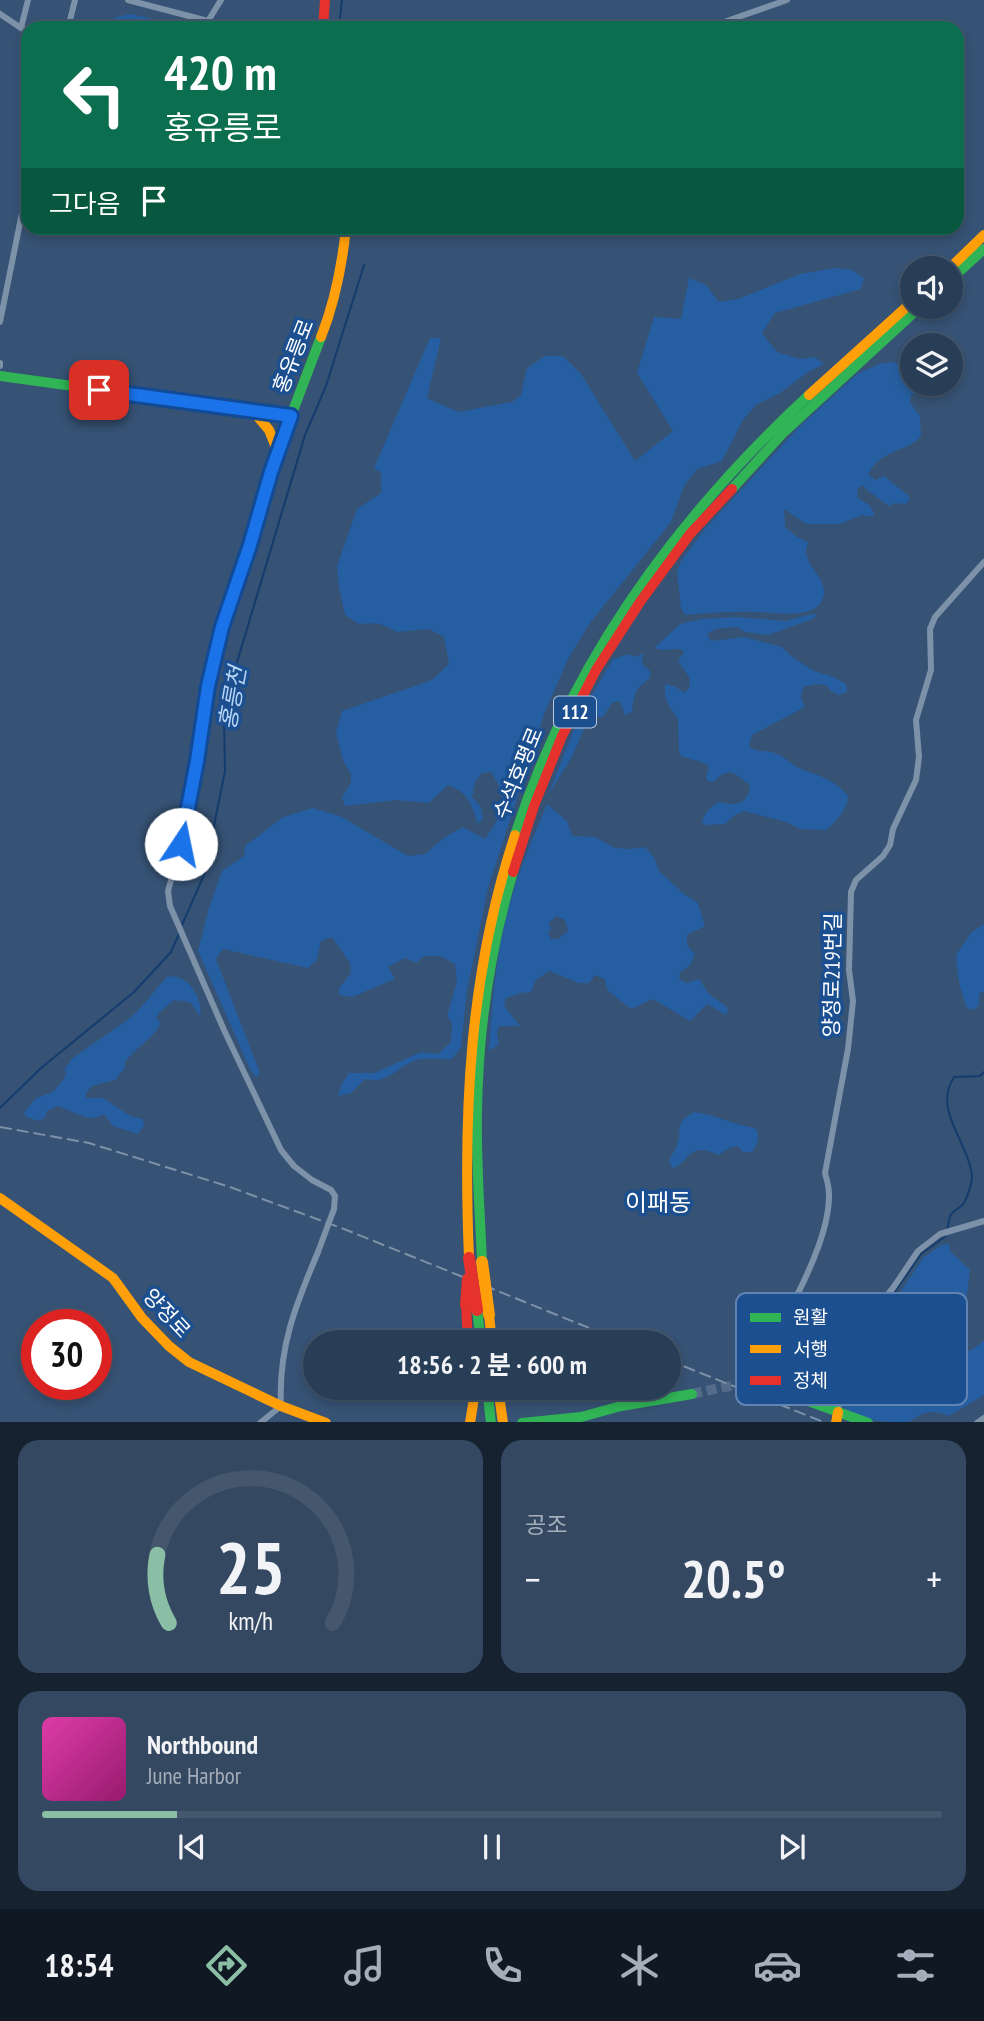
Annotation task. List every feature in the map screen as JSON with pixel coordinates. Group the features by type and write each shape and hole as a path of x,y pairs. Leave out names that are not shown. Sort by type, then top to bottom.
{"main road":[{"path":"324,21 325,0"},
{"name":"홍유릉로","path":"0,376 291,416 331,312 345,235"},
{"path":"962,256 984,235"},
{"path":"963,268 984,249"},
{"name":"수석호평로","path":"486,1330 477,1310 466,1130 468,1072 475,1006 500,880 543,755 576,688 612,628 648,573 699,507 762,438 900,313"},
{"name":"수석호평로","path":"480,1330 470,1258 474,1230 481,1045 491,963 512,876 534,806 562,736 596,670 640,601 690,534 783,433 907,319"},
{"path":"253,411 269,428 275,438 278,452"},
{"name":"양정로","path":"0,1198 113,1278 142,1318 189,1362 281,1406 323,1422"},
{"path":"471,1330 477,1310"},
{"path":"532,1422 581,1417 621,1406 692,1394"},
{"path":"471,1420 474,1400"},
{"path":"490,1400 496,1419"},
{"path":"496,1419 497,1400"},
{"path":"816,1405 837,1417 863,1422"}],"street":[{"path":"26,21 28,0"},
{"path":"70,21 75,0"},
{"path":"128,0 208,21 221,0"},
{"path":"727,21 787,0"},
{"path":"0,14 21,27"},
{"path":"0,322 21,218"},
{"path":"261,1422 281,1406 280,1383 287,1334 334,1209 335,1196 331,1190 293,1166 281,1150 188,949 170,906 168,891 183,832 208,686 222,627 291,416"},
{"name":"양정로219번길","path":"797,1293 821,1242 829,1200 825,1173 848,1049 853,1001 849,970 851,892 856,880 883,856 890,845 893,829 916,780 919,757 916,720 931,670 930,629 935,617 984,562"},
{"path":"889,1293 918,1251 942,1234 984,1221"}],"shaded area":[{"path":"131,14 156,21 110,21"},
{"path":"835,268 852,270 864,278 861,289 775,313 762,333 777,352 800,359 815,357 824,364 808,372 780,393 756,405 743,420 722,461 697,469 684,486 671,522 590,623 568,659 545,712 488,888 467,991 461,1047 452,1059 417,1060 387,1077 365,1079 351,1093 338,1096 349,1073 374,1073 421,1052 438,1054 451,1042 452,1023 447,1016 457,982 455,964 440,956 424,956 416,963 405,958 388,967 395,979 352,997 339,995 339,988 351,973 350,963 332,937 321,941 317,960 308,968 223,949 216,959 260,1073 256,1077 250,1069 198,951 222,871 244,856 245,846 283,817 313,808 340,816 408,856 425,854 445,837 463,827 485,839 502,807 501,791 491,772 482,773 475,782 472,797 481,807 483,819 478,824 468,800 460,791 448,785 429,803 396,800 345,806 342,797 351,782 351,774 343,761 336,733 342,711 432,680 449,664 444,637 429,629 396,632 379,624 359,624 345,615 337,566 357,509 381,493 381,473 374,468 430,338 441,338 427,398 458,412 512,402 521,395 527,368 545,356 563,356 581,374 635,461 673,431 637,373 654,317 681,319 689,278 706,285 719,302 738,299 800,274"},
{"path":"893,362 900,365 900,396 911,396 910,403 920,416 921,436 879,460 868,475 876,480 884,476 909,496 909,501 889,506 863,485 858,488 857,497 869,505 875,514 869,517 862,515 840,524 806,524 784,509 785,527 808,542 807,558 824,587 821,602 815,608 786,614 739,612 685,615 681,607 677,572 681,561 704,530 799,427 857,374 879,364"},
{"path":"817,615 813,619 768,635 745,632 737,627 716,629 707,634 711,641 744,637 782,647 814,671 846,684 847,692 839,695 826,685 803,687 801,697 805,707 752,735 749,746 755,750 778,754 799,768 837,785 848,796 844,810 826,830 800,829 786,822 744,811 725,824 703,825 702,820 707,811 718,802 740,803 747,797 750,785 730,772 713,782 708,781 706,778 709,766 681,756 678,719 665,696 665,684 685,693 690,686 689,677 678,661 684,652 680,649 654,648 680,624 702,619 737,617 786,621"},
{"path":"643,653 642,664 650,671 650,678 636,692 632,712 625,715 620,701 612,703 603,717 589,717 572,757 548,795 573,732 613,659 628,654 635,657"},
{"path":"547,804 567,821 572,836 595,837 615,848 645,847 654,857 659,871 698,903 705,926 687,935 687,945 695,954 691,964 680,973 679,979 687,983 699,979 709,994 728,1008 726,1015 707,1004 690,1021 653,999 631,1009 607,990 605,979 595,975 589,983 579,983 549,971 536,980 531,992 506,998 504,1006 520,1026 499,1026 499,1044 489,1051 502,934 516,884","holes":["556,916 565,920 568,931 558,939 551,939 548,933 551,929 549,923"]},
{"path":"984,924 984,992 979,993 979,1005 974,1010 967,1008 965,1002 959,982 956,955 971,933"},
{"path":"168,976 180,978 193,989 200,1005 200,1016 190,1002 174,1000 157,1015 156,1018 161,1023 149,1039 129,1057 125,1068 115,1080 92,1086 86,1093 86,1098 103,1098 130,1116 143,1119 144,1125 138,1134 113,1126 105,1115 90,1118 58,1106 47,1111 45,1117 39,1121 26,1117 24,1113 36,1098 53,1092 66,1076 65,1068 72,1059 131,1017"},
{"path":"694,1112 755,1128 758,1137 756,1146 752,1152 743,1152 738,1146 719,1155 706,1150 696,1151 672,1168 669,1161 677,1145 681,1123"},
{"path":"949,1244 950,1251 970,1270 967,1294 900,1293 923,1258 941,1245"},
{"path":"984,1340 984,1395 949,1416 928,1412 909,1422 890,1422 859,1416 841,1406 967,1405 967,1351"}],"waterway":[{"name":"홍릉천","path":"340,21 342,0"},
{"name":"홍릉천","path":"182,925 204,875 225,771 224,719 235,669 305,435 326,386 364,265"},
{"name":"홍릉천","path":"0,1108 40,1069 134,992 171,952 179,934"},
{"path":"947,1231 951,1214 965,1201 972,1177 950,1114 948,1089 954,1077 980,1076 984,1072"},
{"path":"894,1293 921,1254 946,1236"}],"tunnel":[{"path":"692,1394 736,1386"}],"railway":[{"path":"0,1127 89,1143 230,1187 344,1229 594,1330"},
{"path":"681,1365 736,1387"},
{"path":"781,1405 823,1422"}],"traffic: fast":[{"path":"963,268 984,249"},
{"path":"732,489 783,433 907,319"},
{"path":"0,376 291,416 321,337"},
{"path":"515,835 538,771 566,711 633,596 715,491 760,442 809,395"},
{"path":"482,1262 477,1132 480,1052 492,961 513,872"},
{"path":"477,1310 480,1330"},
{"path":"532,1422 581,1417 621,1406 692,1394"},
{"path":"488,1400 491,1422"},
{"path":"819,1405 865,1422"}],"traffic: slow":[{"path":"321,337 337,284 345,235"},
{"path":"962,256 984,235"},
{"path":"809,395 900,313"},
{"path":"253,411 269,430 278,452"},
{"path":"469,1258 467,1150 472,1044 488,939 515,835"},
{"path":"0,1198 113,1278 142,1318 189,1362 281,1406 323,1422"},
{"path":"482,1262 489,1315"},
{"path":"489,1315 491,1330"},
{"path":"470,1422 474,1400"},
{"path":"500,1400 503,1422"},
{"path":"836,1422 838,1412"}],"traffic: jam":[{"path":"324,21 325,0"},
{"path":"513,872 534,806 562,736 596,670 640,602 690,534 732,489"},
{"path":"469,1258 477,1310"},
{"path":"466,1305 468,1279"},
{"path":"466,1305 467,1330"}],"district":[{"name":"이패동","path":"658,1202"}],"route":[{"path":"99,390 291,416 222,627 208,686 181,844"}]}
